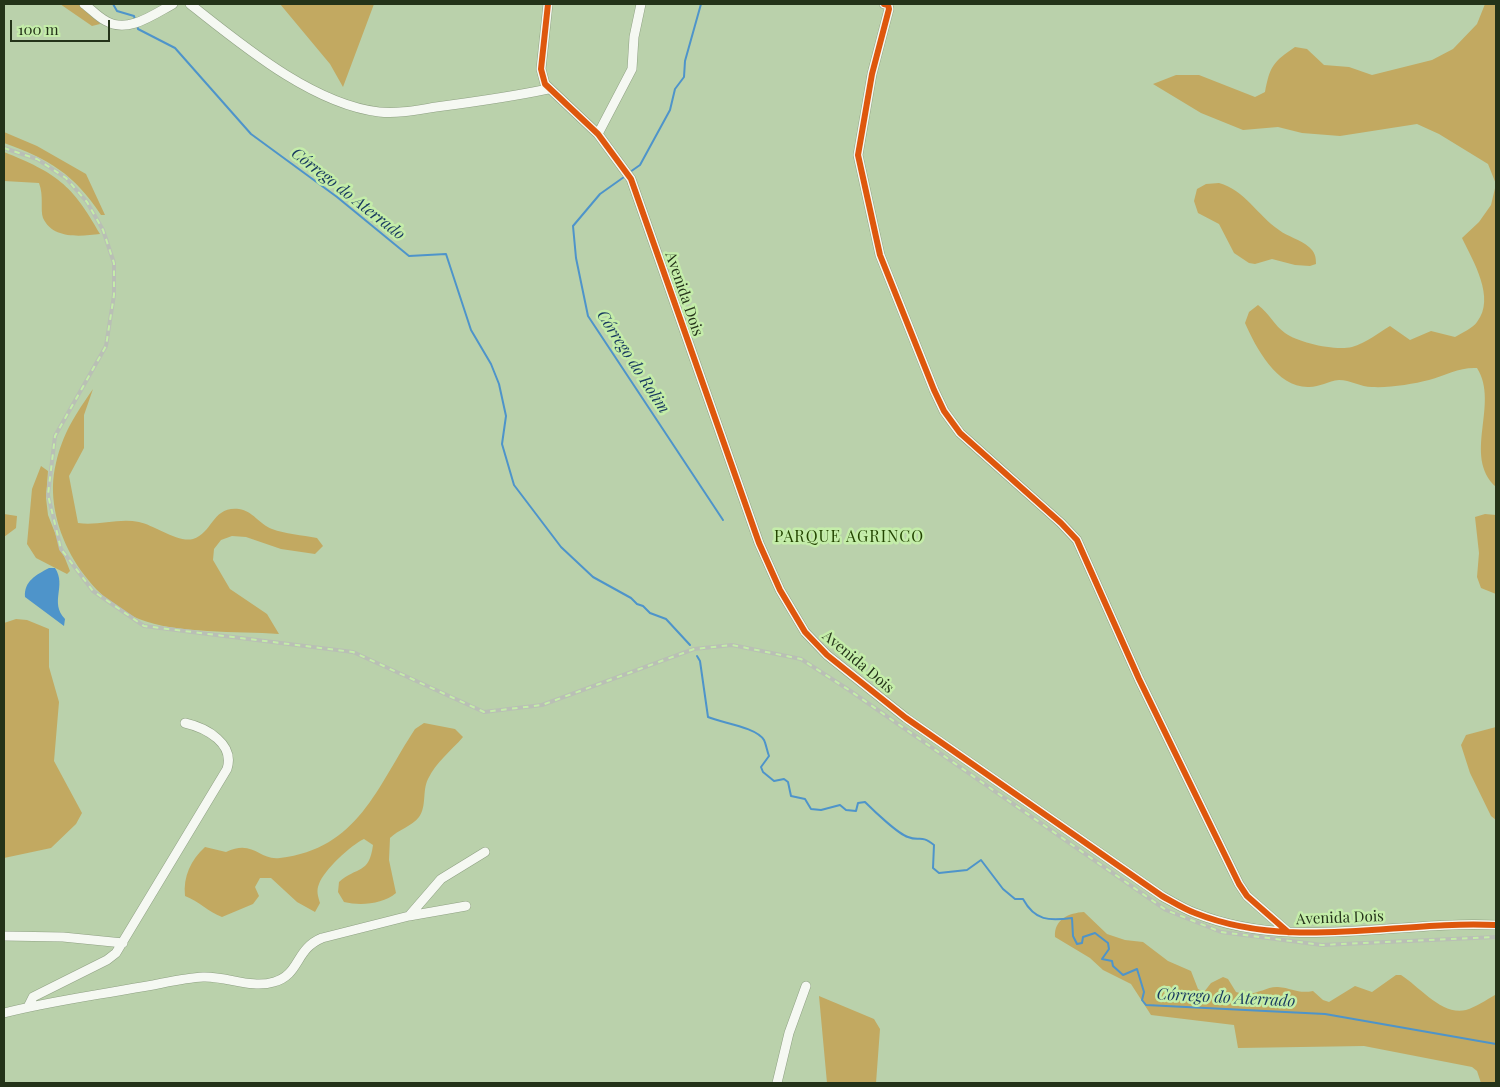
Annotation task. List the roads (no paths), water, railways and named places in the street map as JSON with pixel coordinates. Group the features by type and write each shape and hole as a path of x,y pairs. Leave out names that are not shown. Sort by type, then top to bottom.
{"street":[{"path":"84,4 107,22 125,25 136,22 173,4"},
{"path":"190,4 274,66 322,94 363,110 400,112 499,99 548,89 541,69 548,4"},
{"path":"598,134 632,69 634,37 641,4"},
{"path":"884,4 888,5 889,9 872,74 858,155 880,255 934,390 944,412 960,433 1061,523 1077,540 1139,679 1239,884 1247,896 1288,932"},
{"name":"Avenida Dois","path":"548,89 598,134 627,174 759,543 780,590 805,632 827,655 906,718 1162,896 1194,913 1212,919 1288,932 1342,932 1450,923 1496,925"},
{"path":"28,1006 33,997 107,960 123,943 227,769 230,760 227,749 200,726 186,723"},
{"path":"409,916 441,879 485,852"},
{"path":"4,1013 28,1006 202,977 254,984 275,982 285,978 292,971 304,948 311,942 409,916 466,906"},
{"path":"4,936 63,937 123,943"},
{"path":"777,1083 786,1042 806,986"}],"water":[{"path":"49,568 55,568 58,575 58,606 60,613 65,619 64,626 25,597 25,591 32,579"}],"waterway":[{"name":"Córrego do Aterrado","path":"113,4 117,11 134,16 135,20"},
{"name":"Córrego do Rolim","path":"630,172 640,165 670,110 675,89 684,77 685,61 701,4"},
{"name":"Córrego do Aterrado","path":"137,25 138,29 175,48 251,134 337,197 409,256 446,254 471,330 491,364 499,384 506,416 502,444 514,485 561,547 593,577 631,598 650,613 666,619 690,645"},
{"name":"Córrego do Rolim","path":"624,177 600,194 573,226 576,258 588,316 723,520"},
{"name":"Córrego do Aterrado","path":"697,656 700,661 708,717 746,729 760,736 764,740 769,756 761,767 763,772 774,781 784,779 788,782 791,796 805,799 811,809 821,810 840,805 846,810 856,811 858,803 865,802 904,835 923,839 934,845 933,868 939,873 967,870 981,860 1003,889 1015,899 1023,899 1032,912 1043,918 1072,918 1073,936 1077,944 1082,943 1083,937 1095,933 1108,943 1109,949 1102,959 1112,961 1113,966 1123,975 1137,969 1144,992 1142,1000 1146,1005 1325,1014 1496,1044"}],"railway":[{"path":"4,148 37,159 66,178 87,202 103,230 114,263 114,295 106,346 55,436 48,495 61,549 93,591 144,626 353,652 484,712 542,705 694,649 732,645 801,659 849,690 1166,910 1221,932 1322,945 1496,937"}],"district":[{"name":"PARQUE AGRINCO","path":"849,537"}]}
